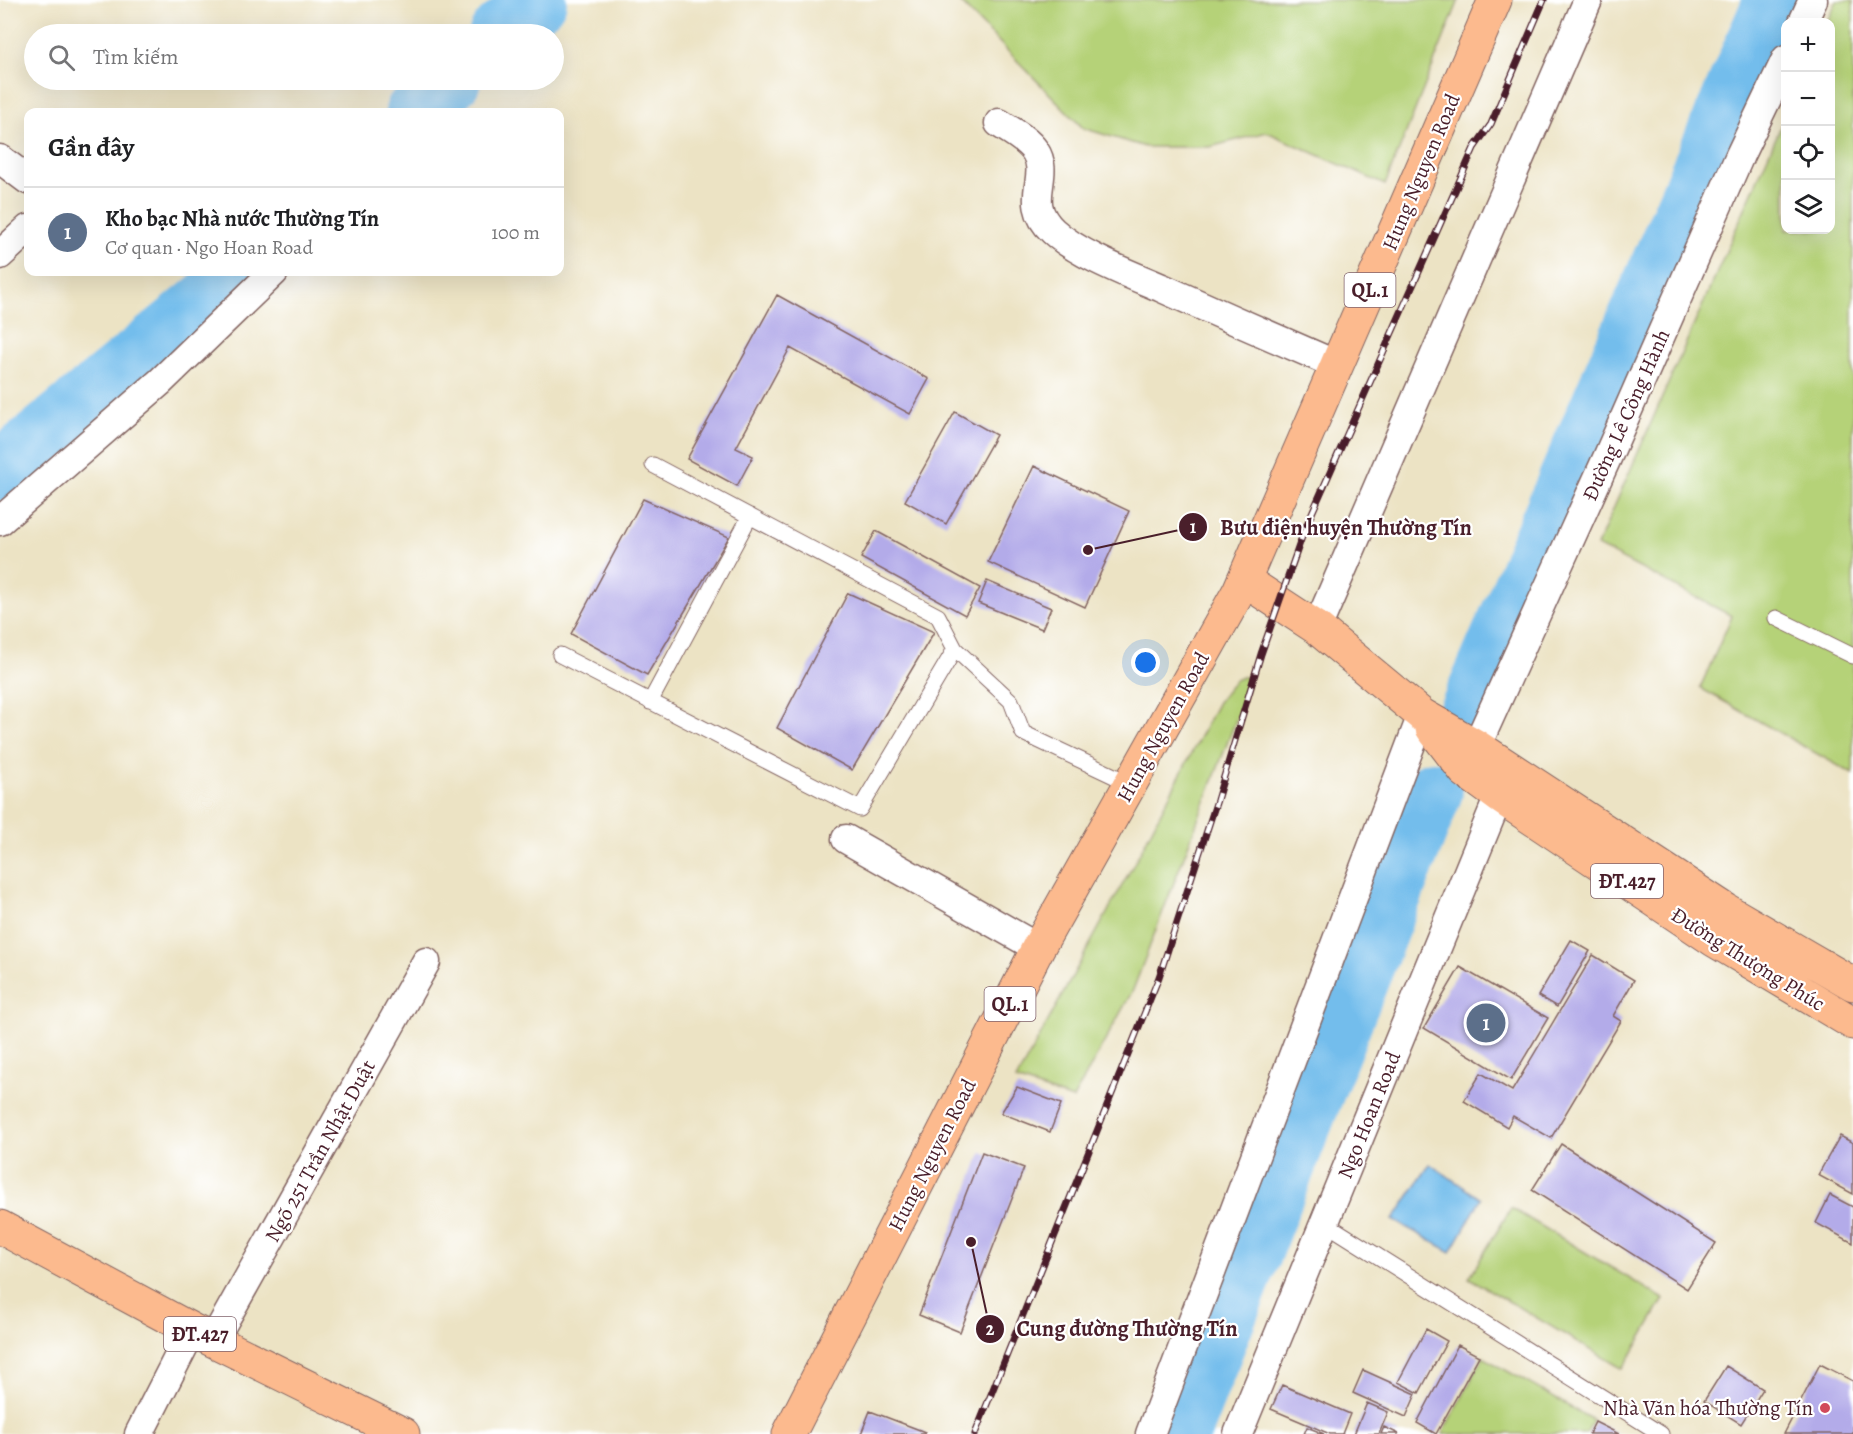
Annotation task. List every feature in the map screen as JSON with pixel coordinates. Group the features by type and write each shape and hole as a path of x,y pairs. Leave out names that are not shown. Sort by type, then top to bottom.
{"main road":[{"name":"Hung Nguyen Road","path":"789,1434 1038,948 1244,580 1496,0"},
{"name":"Đường Thượng Phúc","path":"1244,580 1317,628 1471,758 1853,984"},
{"name":"Đường Thượng Phúc","path":"1471,758 1499,796 1714,940 1853,1023"},
{"name":"ĐT.427","path":"0,1227 203,1336 403,1434"}],"street":[{"path":"1317,628 1588,0"},
{"path":"1805,18 1813,0"},
{"name":"Đường Lê Công Hành","path":"1471,758 1781,67"},
{"path":"999,123 1036,152 1040,162 1038,208 1040,217 1060,237 1114,267 1337,365"},
{"path":"0,159 24,177"},
{"path":"0,255 24,233"},
{"path":"0,521 160,382 270,276"},
{"path":"1150,1434 1422,715"},
{"name":"Ngo Hoan Road","path":"1238,1434 1499,796"},
{"path":"846,839 1038,948"},
{"name":"Ngõ 251 Trần Nhật Duật","path":"139,1434 203,1336 426,962"}],"lane":[{"path":"653,465 938,616 955,649 1011,701 1023,733 1131,784"},
{"path":"650,702 750,516"},
{"path":"1776,618 1853,656"},
{"path":"560,656 860,809 955,649"},
{"path":"1324,1223 1662,1434"}],"green space":[{"path":"958,0 1459,0 1385,185 1267,132 1210,147 1145,147 1083,128"},
{"path":"1837,0 1853,0 1853,774 1700,688 1732,616 1597,546 1781,126 1781,234 1835,234 1835,18 1829,18"},
{"path":"1247,677 1248,686 1241,707 1133,990 1073,1099 1016,1080 1137,858 1218,702 1235,680"},
{"path":"1511,1208 1664,1299 1623,1369 1469,1278"},
{"path":"1483,1357 1593,1420 1586,1434 1443,1434"}],"water":[{"path":"1430,1164 1481,1199 1451,1252 1393,1220"}],"building":[{"path":"777,295 929,379 910,414 790,348 736,448 753,456 737,486 687,459"},
{"path":"955,412 996,435 946,524 905,501"},
{"path":"1034,466 1129,511 1085,607 988,562"},
{"path":"643,499 729,537 647,675 571,634"},
{"path":"876,531 980,588 965,615 861,558"},
{"path":"987,581 1051,608 1042,629 978,603"},
{"path":"848,593 934,632 852,770 777,728"},
{"path":"1571,940 1590,951 1557,1007 1538,996"},
{"path":"1593,955 1634,980 1613,1016 1621,1021 1551,1138 1513,1116 1507,1127 1464,1101 1481,1073 1512,1091"},
{"path":"1460,967 1548,1018 1511,1080 1424,1028"},
{"path":"1017,1087 1061,1104 1050,1132 1001,1113"},
{"path":"1840,1136 1853,1143 1853,1194 1818,1175"},
{"path":"1561,1144 1716,1243 1687,1289 1532,1190"},
{"path":"982,1152 1024,1168 960,1332 919,1315"},
{"path":"1830,1195 1853,1207 1853,1243 1816,1223"},
{"path":"1426,1329 1447,1341 1419,1393 1398,1382"},
{"path":"1458,1345 1479,1356 1436,1434 1417,1423"},
{"name":"Nhà Văn hóa Thường Tín","path":"1820,1364 1853,1381 1853,1434 1784,1434"},
{"path":"1726,1366 1763,1389 1741,1424 1704,1401"},
{"path":"1363,1370 1416,1394 1406,1417 1353,1393"},
{"path":"1282,1385 1350,1414 1342,1434 1330,1434 1271,1409"},
{"path":"1367,1403 1388,1412 1379,1434 1354,1434"},
{"path":"870,1411 925,1432 924,1434 861,1434"},
{"path":"1595,1422 1619,1434 1589,1434"},
{"path":"1307,1427 1324,1434 1304,1434"},
{"path":"1384,1427 1399,1434 1381,1434"}],"waterway":[{"path":"510,24 537,0"},
{"path":"1466,718 1774,0"},
{"path":"420,108 440,90"},
{"path":"0,471 237,276"},
{"path":"1180,1434 1433,791"}],"railway":[{"path":"975,1434 1159,977 1217,800 1261,654 1304,531 1474,148 1491,124 1544,0"}],"place":[{"name":"Bưu điện huyện Thường Tín","path":"1088,550"},
{"name":"Kho bạc Nhà nước Thường Tín","path":"1486,1023"},
{"name":"Cung đường Thường Tín","path":"971,1242"},
{"name":"Nhà Văn hóa Thường Tín","path":"1825,1408"}]}
